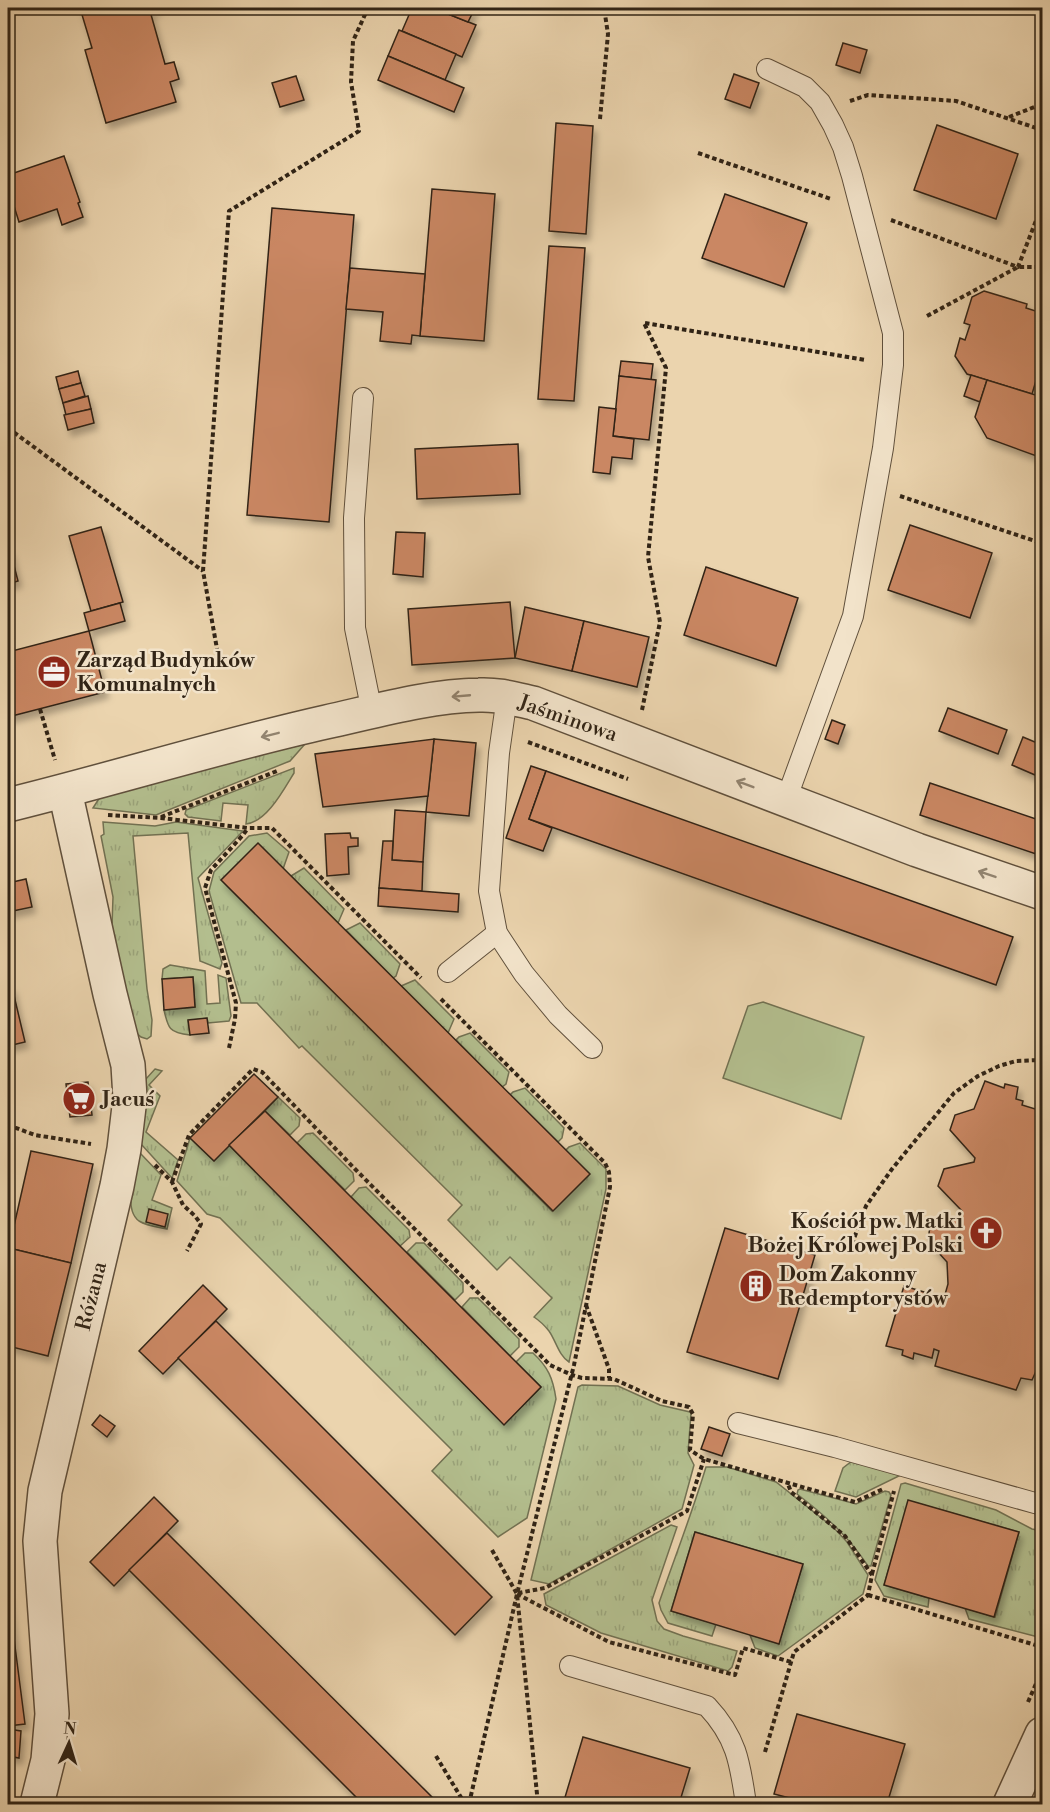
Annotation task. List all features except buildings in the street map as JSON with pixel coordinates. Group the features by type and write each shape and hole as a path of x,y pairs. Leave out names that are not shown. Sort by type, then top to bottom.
{"street":[{"name":"Jaśminowa","path":"8,805 60,776 266,736 372,711 454,697 481,695 507,697 533,703 917,850 1042,893"},
{"name":"Różana","path":"38,1804 48,1760 52,1714 40,1541 45,1491 117,1186 130,1098 128,1065 60,776"},
{"path":"1010,1804 1042,1734"}],"lane":[{"path":"767,69 805,87 820,102 843,147 893,333 893,365 884,448 853,616 786,800"},
{"path":"363,398 354,518 355,628 372,711"},
{"path":"507,697 489,891 497,933 530,982 558,1015 592,1048"},
{"path":"448,972 497,933"},
{"path":"738,1423 835,1447 1042,1505"},
{"path":"570,1666 707,1706 730,1736 740,1763 746,1804"}],"path":[{"path":"219,660 203,571 229,211 359,131 351,82 353,41 368,8"},
{"path":"600,118 608,34 604,8"},
{"path":"824,109 868,95 956,101 1042,130"},
{"path":"1008,118 1042,104"},
{"path":"1018,267 1042,205"},
{"path":"927,316 1018,267 1042,267"},
{"path":"641,714 660,622 648,557 666,369 644,323 893,365"},
{"path":"8,428 203,571"},
{"path":"876,488 1038,542 1042,540"},
{"path":"40,709 60,776"},
{"path":"502,732 635,781"},
{"path":"161,818 282,769"},
{"path":"104,815 161,818 248,828 272,828 423,980"},
{"path":"230,1048 236,1003 204,888 211,870 248,828"},
{"path":"440,997 605,1163 609,1172 610,1187 572,1375 467,1804"},
{"path":"852,1244 866,1206 892,1169 954,1093 978,1076 999,1066 1016,1061 1041,1060"},
{"path":"172,1182 189,1135 253,1069 262,1072 550,1365 582,1378 614,1379 662,1401"},
{"path":"8,1125 35,1135 140,1150 172,1182 183,1205 201,1224 187,1251"},
{"path":"586,1303 609,1369 609,1378"},
{"path":"518,1593 545,1588 687,1511 704,1459"},
{"path":"765,1753 794,1652 868,1595 897,1482"},
{"path":"787,1483 791,1492 845,1536 872,1575"},
{"path":"492,1550 518,1593 538,1804"},
{"path":"518,1593 609,1642 735,1676 744,1648 791,1662"},
{"path":"868,1595 1042,1647"},
{"path":"436,1756 467,1804"}],"green space":[{"path":"305,744 290,761 156,815 93,808 100,797 110,790"},
{"path":"294,768 294,773 280,796 268,811 254,822 246,824 248,805 223,803 221,821 188,817 185,814 186,810"},
{"path":"103,822 155,826 176,822 243,831 198,878 222,963 220,969 200,961 188,833 133,836 152,1020 151,1036 147,1039 133,1030 112,926 113,897 101,836 104,834"},
{"path":"267,833 289,852 283,869 222,880 552,1211 566,1150 569,1147 580,1143 606,1169 606,1189 569,1362 560,1352 549,1331 534,1317 552,1298 510,1257 497,1270 448,1220 462,1205 302,1046 299,1048 257,1003 241,1003 209,891 214,872 249,836"},
{"path":"304,868 344,909 338,923 291,876"},
{"path":"360,923 400,964 393,978 346,930"},
{"path":"170,965 205,971 207,1004 220,1003 218,975 226,978 231,1016 229,1021 208,1023 207,1018 188,1021 190,1035 174,1031 167,1021 164,1010 195,1007 193,977 162,979 163,969"},
{"path":"415,980 454,1019 448,1033 401,986"},
{"path":"763,1002 864,1037 841,1119 723,1078 748,1006"},
{"path":"470,1033 509,1072 506,1084 502,1087 456,1040"},
{"path":"155,1069 162,1071 149,1085 160,1096 146,1132 178,1160 172,1178 141,1144 145,1080"},
{"path":"525,1088 564,1128 562,1138 558,1142 510,1095"},
{"path":"278,1097 300,1118 299,1126 290,1135 265,1111"},
{"path":"313,1133 353,1173 354,1181 345,1190 297,1143 306,1134"},
{"path":"190,1138 214,1161 229,1145 504,1424 541,1387 516,1362 525,1353 533,1353 538,1358 549,1373 556,1399 527,1518 498,1537 432,1471 452,1450 220,1218 207,1214 177,1181"},
{"path":"140,1153 161,1175 152,1200 172,1208 167,1229 142,1223 131,1208 133,1179"},
{"path":"366,1187 409,1230 410,1237 400,1246 351,1197 359,1188"},
{"path":"416,1243 424,1243 463,1283 463,1292 455,1300 407,1252"},
{"path":"470,1298 478,1298 519,1339 519,1347 510,1356 462,1307"},
{"path":"582,1385 618,1386 660,1405 690,1412 688,1453 694,1465 682,1509 549,1584 531,1580 578,1387"},
{"path":"852,1461 903,1474 856,1497 835,1491 843,1468"},
{"path":"706,1467 727,1467 776,1482 834,1528 847,1542 868,1575 863,1594 778,1656 755,1648 750,1635 779,1643 803,1564 695,1532 671,1611 716,1624 712,1636 668,1623 661,1610 659,1603"},
{"path":"905,1483 996,1510 1032,1529 1037,1530 1042,1527 1042,1638 969,1619 965,1608 995,1617 1019,1532 909,1501 884,1585 929,1598 928,1607 884,1596 875,1580 901,1484"},
{"path":"800,1489 856,1504 885,1491 889,1492 891,1495 871,1566 868,1566 836,1527 797,1494"},
{"path":"671,1525 677,1527 652,1600 657,1621 664,1629 737,1651 732,1667 728,1671 601,1633 546,1605 544,1594"}],"place":[{"name":"Zarząd Budynków Komunalnych","path":"54,672"},
{"name":"Jacuś","path":"79,1099"},
{"name":"Kościół pw. Matki Bożej Królowej Polski","path":"986,1233"},
{"name":"Dom Zakonny Redemptorystów","path":"756,1286"}]}
